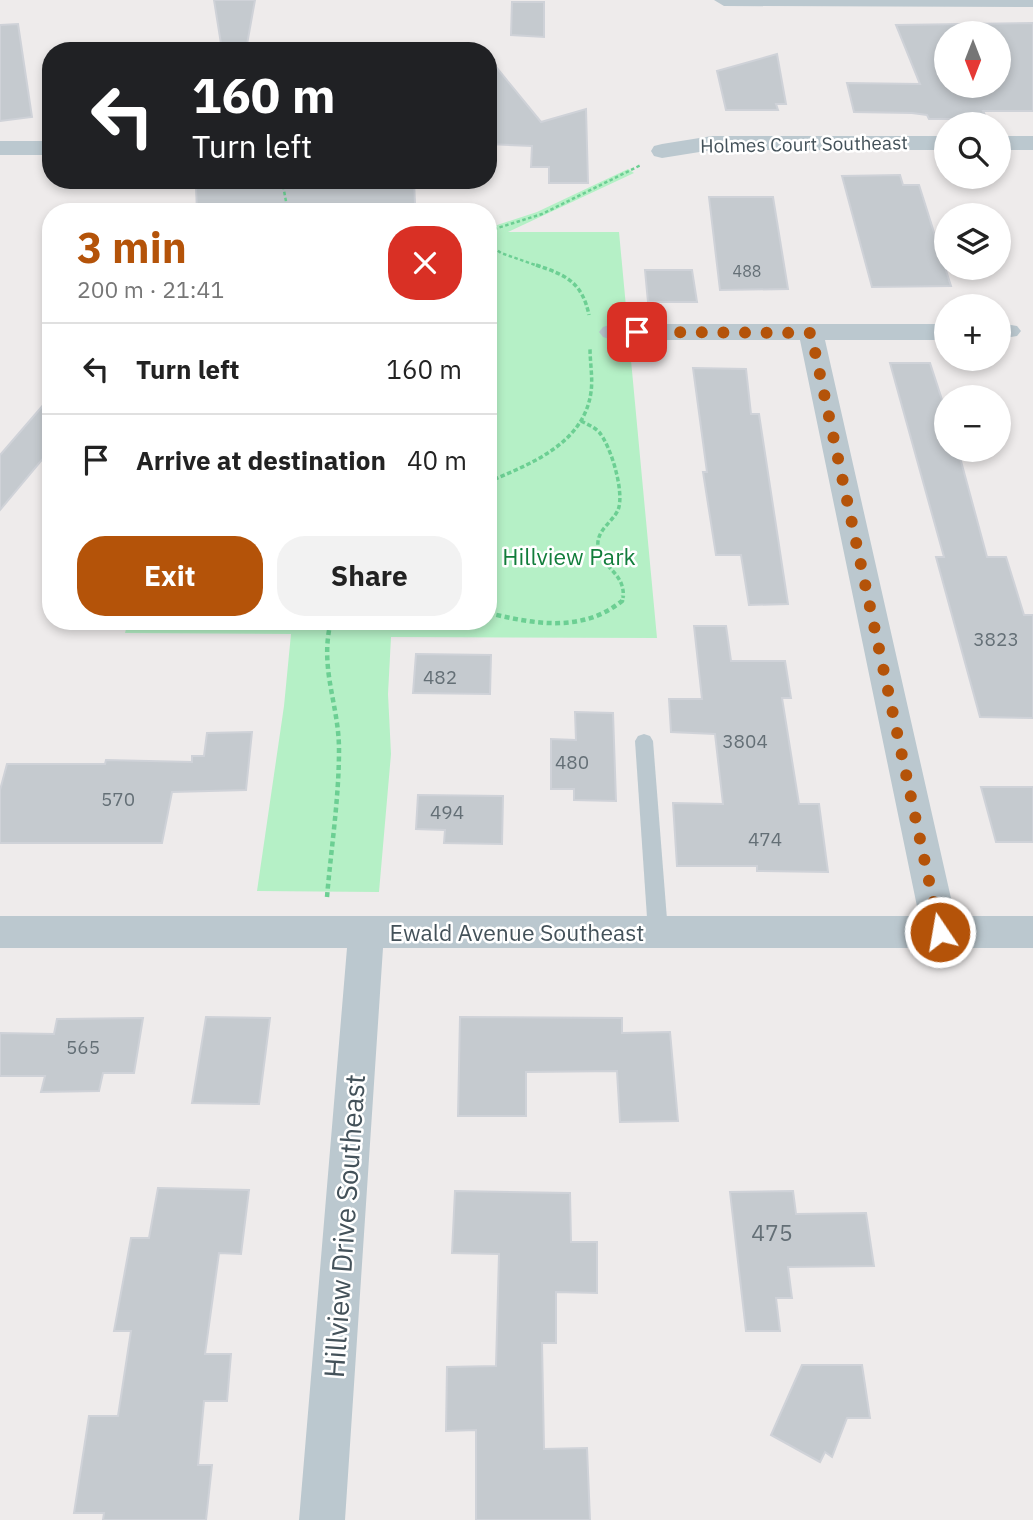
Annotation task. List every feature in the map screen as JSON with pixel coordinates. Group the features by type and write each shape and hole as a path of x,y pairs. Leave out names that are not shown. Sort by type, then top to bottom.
{"street":[{"path":"724,0 1033,1"},
{"name":"Holmes Court Southeast","path":"662,151 712,143 934,143"},
{"path":"1011,143 1033,143"},
{"path":"0,148 42,148"},
{"path":"601,337 934,332"},
{"path":"811,333 940,932"},
{"name":"Ewald Avenue Southeast","path":"0,932 1033,932"},
{"name":"Hillview Drive Southeast","path":"322,1520 366,932"}],"lane":[{"path":"644,741 658,932"}],"path":[{"path":"497,228 542,214 632,171 662,151"},
{"path":"497,250 573,282 587,299 589,315"},
{"path":"497,253 501,253"},
{"path":"497,478 557,447 581,421 591,396 601,337"},
{"path":"497,614 555,624 573,623 596,618 622,601 624,587 621,579 604,559 598,546 601,531 619,506 619,485 607,443 601,433 581,421"},
{"path":"324,932 339,751 324,663 328,630"}],"green space":[{"name":"Hillview Park","path":"628,169 634,173 508,232 619,232 657,638 391,637 388,694 391,754 379,892 257,891 284,706 291,634 125,633 126,630 497,630 497,225 537,212"}],"building":[{"path":"214,0 255,0 247,42 221,42"},
{"path":"512,2 544,2 544,37 511,35"},
{"path":"1012,23 1033,23 1033,111 934,112 934,119 912,113 854,112 847,83 920,84 896,25 934,24 934,98 1012,98"},
{"path":"18,24 32,117 0,121 0,25"},
{"path":"777,54 786,104 776,104 778,110 726,110 717,71"},
{"path":"497,68 541,122 586,109 588,183 549,183 549,167 531,167 532,146 497,144"},
{"path":"900,175 903,185 919,185 934,232 934,280 949,280 951,286 872,287 842,176"},
{"path":"196,189 414,189 415,203 197,203"},
{"path":"709,197 773,197 788,289 720,290"},
{"path":"645,270 692,270 697,302 648,302"},
{"path":"890,363 930,363 937,385 934,385 934,462 961,462 987,557 1006,557 1024,615 1033,615 1033,718 980,717 936,557 944,557"},
{"path":"693,368 746,369 751,414 759,414 788,604 749,605 741,555 716,555 703,472 707,472"},
{"path":"42,406 42,460 0,510 0,455"},
{"path":"694,626 726,626 731,661 785,661 791,698 782,698 799,804 819,804 828,872 757,871 757,866 677,866 673,803 723,804 715,734 671,732 669,699 702,699"},
{"path":"416,654 491,655 490,694 413,693"},
{"path":"575,712 613,713 616,801 574,800 574,789 551,789 551,739 576,740"},
{"path":"252,732 246,790 172,792 162,843 0,843 0,790 7,764 105,764 106,760 192,762 192,756 204,756 207,733"},
{"path":"981,787 1033,787 1033,842 996,842"},
{"path":"418,795 503,796 502,844 444,843 445,830 416,829"},
{"path":"206,1017 270,1018 259,1104 192,1103"},
{"path":"460,1017 622,1018 622,1033 670,1032 678,1121 620,1122 617,1071 526,1072 526,1116 458,1116"},
{"path":"143,1018 134,1073 103,1073 99,1091 41,1092 45,1076 0,1076 0,1033 54,1034 57,1019"},
{"path":"158,1188 249,1190 241,1254 219,1253 205,1354 231,1354 227,1401 204,1401 198,1465 212,1465 206,1520 103,1520 104,1513 74,1513 89,1416 118,1416 131,1331 114,1331 131,1238 149,1238"},
{"path":"455,1191 570,1193 571,1242 597,1242 597,1293 556,1292 556,1343 542,1343 544,1449 587,1448 590,1520 476,1520 476,1430 446,1431 447,1367 496,1366 499,1254 452,1253"},
{"path":"793,1191 796,1214 866,1213 874,1266 788,1267 792,1298 776,1298 780,1331 746,1331 730,1192"},
{"path":"802,1365 862,1365 870,1418 847,1418 832,1457 825,1452 820,1462 771,1435"}],"route":[{"path":"637,332 811,333 940,932"}]}
